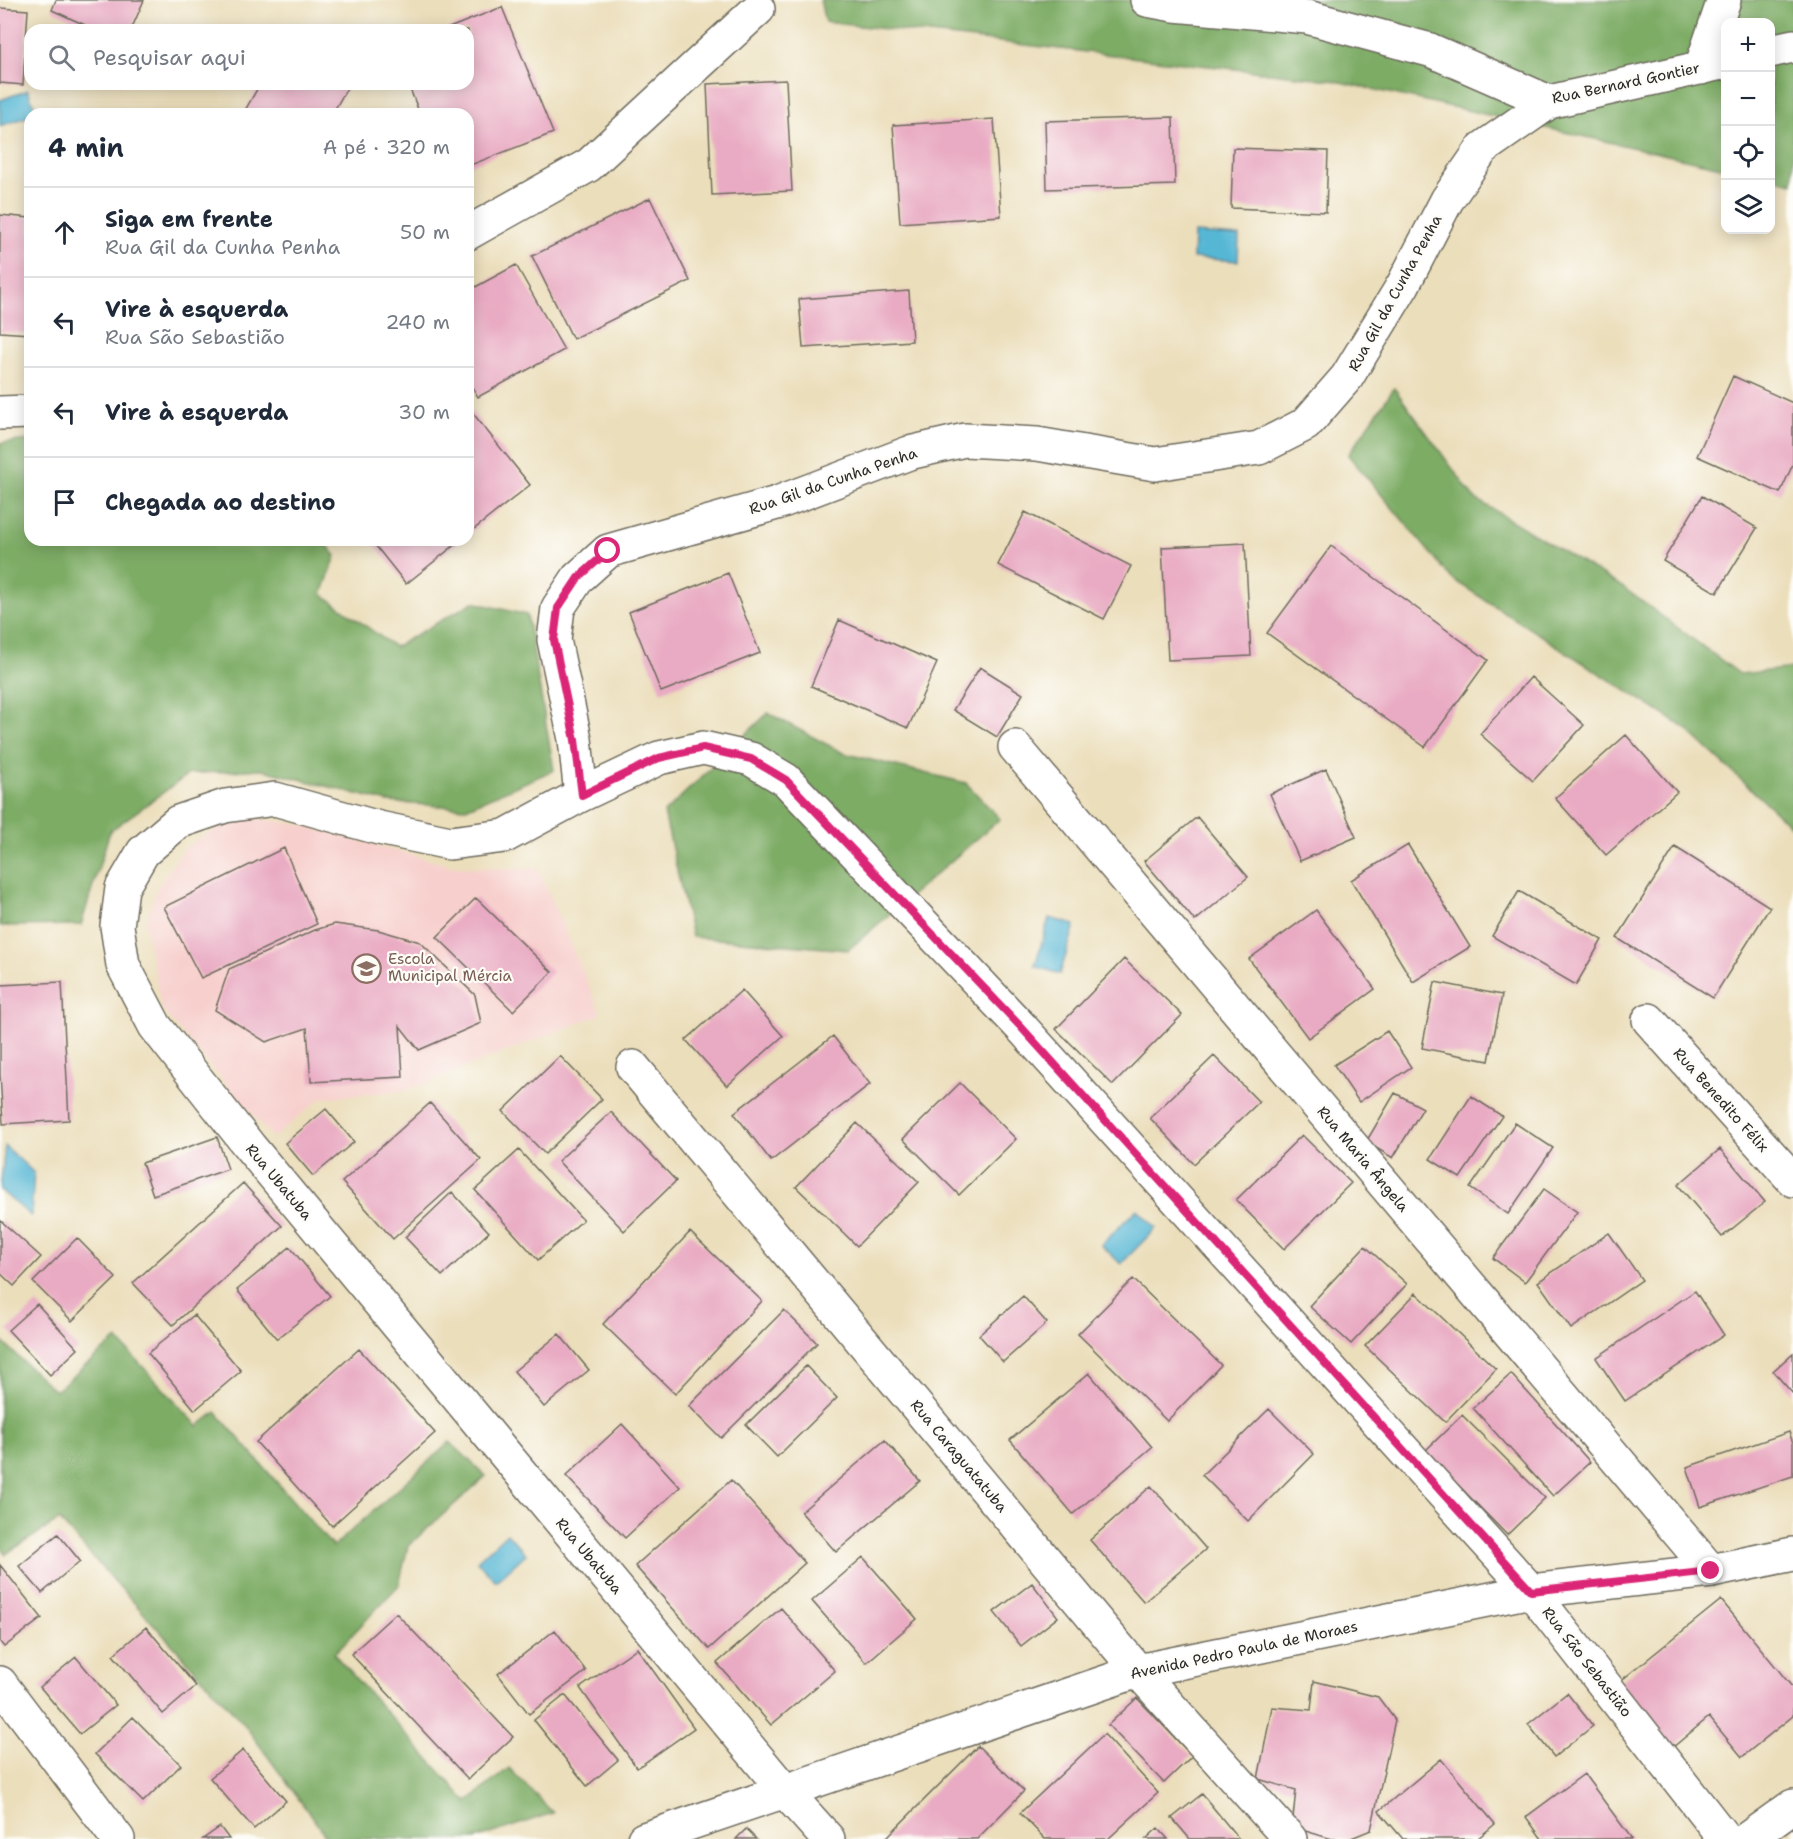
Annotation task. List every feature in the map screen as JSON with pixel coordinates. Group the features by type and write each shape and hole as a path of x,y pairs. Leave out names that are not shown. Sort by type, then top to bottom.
{"street":[{"name":"Rua Bernard Gontier","path":"1147,0 1174,5 1307,17 1430,50 1549,102 1713,65"},
{"path":"1713,65 1724,0"},
{"path":"474,230 589,165 758,9"},
{"path":"1775,50 1793,46"},
{"name":"Rua Gil da Cunha Penha","path":"582,795 575,740 554,640 558,608 578,578 608,551 777,503 909,453 965,440 1037,444 1155,464 1259,448 1306,424 1347,377 1403,285 1447,200 1484,148 1549,102"},
{"path":"0,413 24,412"},
{"name":"Rua Maria Ângela","path":"1015,747 1711,1571"},
{"name":"Rua São Sebastião","path":"582,795 659,758 703,748 751,759 786,780 1021,1027 1531,1591 1725,1839"},
{"name":"Rua Ubatuba","path":"582,795 505,836 450,843 379,828 275,799 225,806 178,822 142,852 122,888 117,926 123,965 155,1026 250,1147 784,1790 828,1839"},
{"name":"Rua Benedito Félix","path":"1649,1020 1793,1180"},
{"name":"Rua Caraguatatuba","path":"633,1067 1138,1671 1290,1839"},
{"name":"Avenida Pedro Paula de Moraes","path":"644,1839 1138,1671 1531,1591 1711,1571 1793,1554"},
{"path":"0,1683 118,1839"},
{"path":"1747,1839 1793,1806"}],"shaded area":[{"name":"Escola Municipal Mércia","path":"251,818 298,824 455,867 538,869 601,1014 408,1090 321,1098 273,1138 162,1010 145,925 158,886 184,849 216,829"}],"green space":[{"path":"820,0 1793,0 1793,183 1775,179 1775,18 1721,18 1721,167 1331,80 825,22"},
{"path":"1394,388 1474,498 1624,588 1740,674 1793,668 1793,828 1685,728 1452,579 1348,455"},
{"path":"24,441 24,546 328,546 336,556 322,594 395,647 473,602 527,615 554,770 466,808 388,802 260,769 189,774 110,831 81,925 0,926 0,443"},
{"path":"768,713 843,753 966,783 1000,819 848,950 692,937 664,813"},
{"path":"117,1339 198,1426 216,1412 333,1547 450,1442 486,1476 408,1546 399,1585 334,1654 467,1802 509,1768 553,1813 475,1839 328,1839 244,1724 59,1520 6,1554 0,1547 0,1340 55,1391"}],"water":[{"path":"28,90 35,108 24,108 24,118 0,126 0,100"},
{"path":"1194,233 1239,236 1238,261 1193,258"},
{"path":"1049,918 1075,925 1060,974 1035,966"},
{"path":"5,1146 34,1173 31,1216 0,1190"},
{"path":"1137,1209 1156,1228 1121,1264 1101,1245"},
{"path":"507,1533 526,1554 496,1581 477,1561"}],"building":[{"path":"56,0 144,0 134,24 83,24 52,10"},
{"path":"502,7 553,133 474,164 474,108 418,108 410,90 474,90 474,24 459,24"},
{"path":"0,8 28,10 27,24 24,24 23,85 0,83"},
{"path":"786,80 792,191 712,195 707,84"},
{"path":"257,90 346,90 335,108 246,108"},
{"path":"1173,117 1175,185 1047,189 1045,121"},
{"path":"994,119 1001,216 900,223 893,125"},
{"path":"1233,148 1328,151 1326,212 1231,208"},
{"path":"650,198 690,281 573,339 532,256"},
{"path":"0,215 24,217 24,334 0,332"},
{"path":"516,265 564,350 478,397 474,390 474,288"},
{"path":"909,291 912,341 803,348 799,299"},
{"path":"1733,376 1793,403 1793,464 1780,493 1697,456"},
{"path":"474,415 530,485 474,529"},
{"path":"1702,496 1757,528 1717,593 1663,561"},
{"path":"1025,512 1131,566 1104,619 998,565"},
{"path":"1245,543 1251,656 1168,660 1162,547"},
{"path":"376,546 454,546 406,584"},
{"path":"1331,546 1488,660 1425,747 1267,633"},
{"path":"728,573 760,653 661,692 629,612"},
{"path":"839,620 937,663 908,728 811,686"},
{"path":"980,667 1023,694 997,737 953,710"},
{"path":"1531,677 1584,725 1533,781 1480,734"},
{"path":"1626,735 1677,792 1606,855 1555,798"},
{"path":"1326,769 1356,837 1300,861 1270,794"},
{"path":"1197,817 1248,877 1195,921 1144,861"},
{"path":"1408,845 1470,947 1413,982 1351,880"},
{"path":"1675,847 1770,907 1713,998 1617,938"},
{"path":"284,848 317,924 201,978 164,907"},
{"path":"1519,891 1602,940 1576,985 1492,936"},
{"path":"476,898 552,972 513,1011 437,937"},
{"path":"1316,910 1375,989 1308,1038 1249,959"},
{"path":"335,924 378,930 420,942 475,995 481,1023 419,1050 400,1026 403,1077 311,1082 307,1028 266,1042 215,1010 229,969 315,930"},
{"path":"1124,959 1182,1015 1113,1085 1056,1029"},
{"path":"62,982 69,1120 3,1124 0,1074 0,985"},
{"path":"1435,982 1502,995 1489,1061 1422,1048"},
{"path":"742,990 783,1036 727,1086 686,1040"},
{"path":"1387,1031 1411,1067 1359,1102 1334,1065"},
{"path":"833,1036 870,1084 771,1161 734,1113"},
{"path":"560,1056 602,1099 545,1154 503,1111"},
{"path":"1214,1056 1259,1102 1194,1164 1150,1118"},
{"path":"960,1083 1016,1139 959,1195 903,1139"},
{"path":"1395,1093 1423,1108 1393,1158 1366,1142"},
{"path":"1471,1096 1502,1116 1460,1178 1430,1159"},
{"path":"430,1103 481,1160 393,1239 342,1182"},
{"path":"326,1109 354,1142 313,1176 285,1143"},
{"path":"611,1112 676,1181 624,1231 558,1161"},
{"path":"857,1123 919,1182 857,1246 796,1187"},
{"path":"1515,1123 1553,1148 1508,1214 1470,1188"},
{"path":"1302,1135 1351,1183 1284,1249 1236,1200"},
{"path":"217,1137 228,1169 153,1195 142,1163"},
{"path":"1720,1149 1765,1202 1722,1237 1678,1185"},
{"path":"519,1150 583,1220 538,1260 475,1190"},
{"path":"243,1183 282,1226 173,1325 133,1283"},
{"path":"1544,1189 1577,1212 1525,1282 1493,1258"},
{"path":"452,1192 489,1232 442,1276 405,1237"},
{"path":"0,1220 41,1257 14,1286 0,1273"},
{"path":"690,1232 762,1301 675,1394 603,1324"},
{"path":"1609,1233 1642,1280 1571,1329 1538,1282"},
{"path":"77,1238 116,1278 72,1321 33,1282"},
{"path":"1365,1246 1407,1284 1351,1344 1309,1306"},
{"path":"290,1247 330,1296 277,1339 237,1290"},
{"path":"1133,1279 1221,1365 1167,1421 1078,1334"},
{"path":"1695,1291 1724,1335 1625,1401 1596,1358"},
{"path":"1416,1293 1496,1369 1445,1422 1365,1346"},
{"path":"1023,1296 1047,1323 1003,1362 979,1335"},
{"path":"37,1304 78,1349 50,1375 8,1330"},
{"path":"784,1310 817,1343 721,1438 689,1406"},
{"path":"194,1315 241,1371 195,1410 148,1353"},
{"path":"559,1334 589,1370 544,1407 514,1371"},
{"path":"359,1349 435,1433 332,1526 256,1442"},
{"path":"1793,1353 1793,1394 1773,1371"},
{"path":"806,1366 837,1398 777,1457 746,1425"},
{"path":"1089,1373 1152,1447 1073,1514 1010,1440"},
{"path":"1511,1374 1590,1462 1553,1496 1473,1408"},
{"path":"1269,1409 1314,1454 1248,1521 1202,1475"},
{"path":"1462,1415 1545,1498 1507,1535 1425,1451"},
{"path":"622,1424 680,1487 625,1538 566,1476"},
{"path":"1789,1432 1793,1443 1793,1476 1700,1507 1687,1467"},
{"path":"885,1440 920,1481 836,1552 801,1512"},
{"path":"731,1480 805,1563 709,1649 635,1566"},
{"path":"1151,1486 1206,1549 1144,1602 1090,1540"},
{"path":"58,1534 80,1561 42,1593 19,1566"},
{"path":"863,1557 917,1619 866,1663 812,1601"},
{"path":"0,1565 42,1618 4,1647 0,1642"},
{"path":"1032,1583 1058,1617 1021,1646 994,1612"},
{"path":"1721,1600 1793,1688 1793,1716 1742,1757 1709,1717 1672,1748 1618,1683"},
{"path":"781,1608 835,1671 771,1725 717,1663"},
{"path":"396,1613 513,1737 468,1779 351,1654"},
{"path":"146,1627 196,1686 163,1714 113,1655"},
{"path":"555,1630 586,1671 529,1714 498,1674"},
{"path":"637,1648 694,1728 637,1768 580,1688"},
{"path":"76,1657 116,1705 80,1734 40,1687"},
{"path":"1314,1681 1378,1697 1395,1720 1371,1830 1349,1839 1332,1839 1292,1827 1296,1790 1258,1779 1272,1707 1311,1710"},
{"path":"1567,1693 1593,1726 1554,1757 1528,1724"},
{"path":"565,1695 618,1760 587,1786 534,1720"},
{"path":"1137,1698 1192,1756 1164,1783 1108,1725"},
{"path":"133,1717 181,1765 143,1802 95,1754"},
{"path":"1104,1734 1158,1793 1108,1839 1045,1839 1020,1813"},
{"path":"978,1746 1024,1791 977,1839 885,1839"},
{"path":"243,1750 286,1801 254,1829 210,1778"},
{"path":"1441,1759 1495,1824 1477,1839 1403,1839 1379,1811"},
{"path":"1584,1774 1632,1839 1542,1839 1526,1817"},
{"path":"1202,1794 1239,1839 1190,1839 1172,1818"},
{"path":"220,1827 229,1839 203,1839"},
{"path":"1158,1828 1168,1839 1146,1839"},
{"path":"746,1829 756,1839 736,1839"}],"place":[{"name":"Escola Municipal Mércia","path":"367,968"}],"route":[{"path":"608,551 578,578 558,608 554,640 575,740 582,795 659,758 703,748 751,759 786,780 1021,1027 1531,1591 1711,1571"}]}
